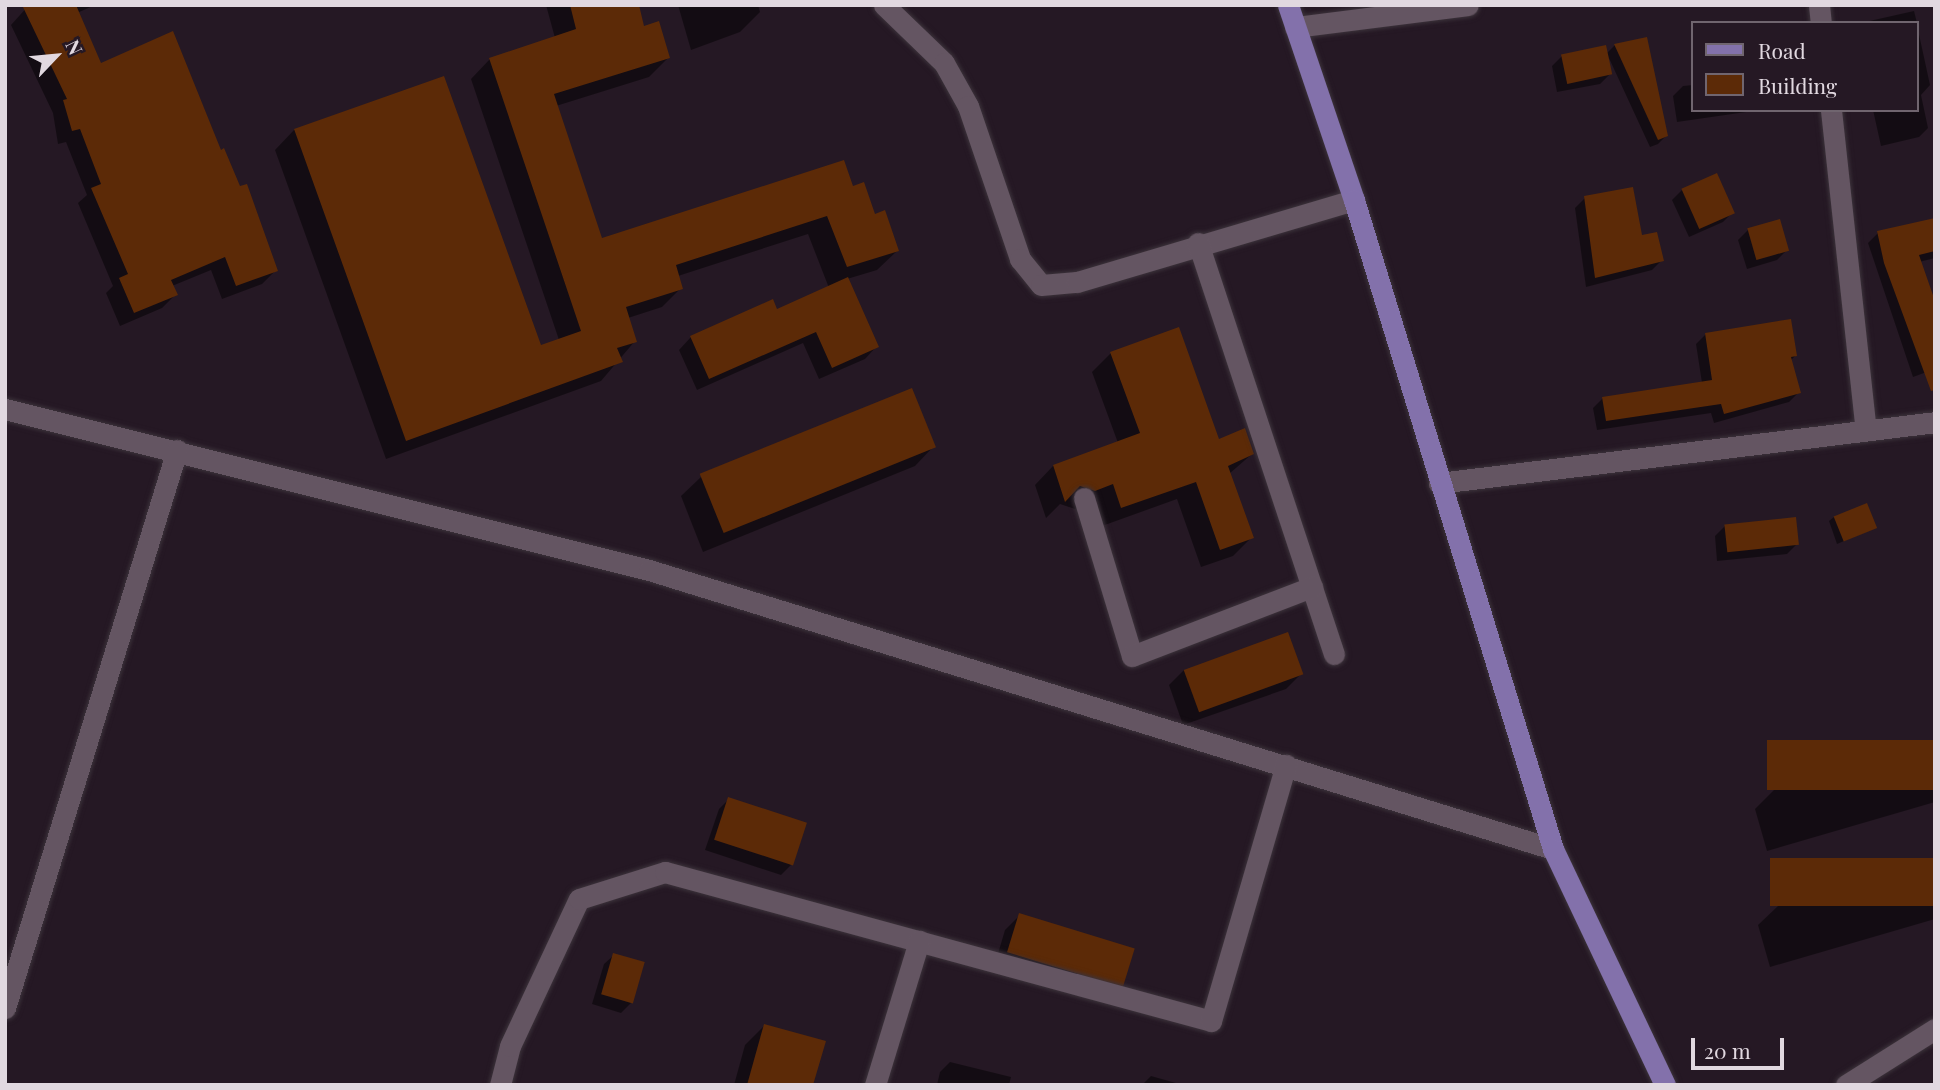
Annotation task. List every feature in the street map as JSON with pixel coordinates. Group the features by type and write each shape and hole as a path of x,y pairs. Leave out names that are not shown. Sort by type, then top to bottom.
{"main road":[{"path":"1288,5 1354,200 1553,849 1665,1085"}],"street":[{"path":"884,5 944,63 968,106 1020,259 1041,285 1077,282 1198,243 1354,200"},
{"path":"1295,27 1468,5"},
{"path":"1831,112 1866,430"},
{"path":"1198,243 1334,654"},
{"path":"5,409 649,570 1553,849"},
{"path":"1439,483 1935,422"},
{"path":"5,1008 177,450"},
{"path":"1084,498 1132,656 1312,587"},
{"path":"500,1085 510,1046 579,899 665,872 1211,1021 1286,765"},
{"path":"875,1085 919,941"},
{"path":"1846,1085 1935,1028"}],"building":[{"path":"22,5 76,5 101,63 173,31 221,150 224,148 240,186 247,184 278,271 236,286 225,257 171,280 178,295 134,313 119,278 128,274 91,188 101,184 80,129 72,131 63,100 67,99"},
{"path":"570,5 639,5 644,26 659,21 670,58 554,94 602,238 844,160 853,186 864,182 875,214 885,210 899,251 847,267 827,216 676,265 683,289 626,307 637,342 617,348 623,362 406,441 294,129 444,76 541,345 581,331 489,58 576,29"},
{"path":"1647,37 1668,136 1658,140 1614,44"},
{"path":"1606,45 1612,74 1567,84 1561,55"},
{"path":"1717,173 1735,213 1699,229 1681,189"},
{"path":"1633,187 1642,235 1657,232 1664,261 1595,278 1584,196"},
{"path":"1935,218 1935,251 1919,255 1935,301 1935,390 1931,391 1884,263 1877,231"},
{"path":"1780,219 1789,251 1756,260 1747,228"},
{"path":"848,277 879,347 832,368 816,332 709,379 690,336 773,299 777,309"},
{"path":"1791,319 1797,356 1791,357 1801,393 1724,414 1721,404 1606,421 1602,397 1712,380 1705,333"},
{"path":"1179,327 1219,439 1245,428 1254,454 1228,466 1254,538 1220,550 1196,482 1121,508 1113,484 1095,491 1080,486 1065,502 1053,465 1140,433 1110,352"},
{"path":"912,388 936,447 724,533 700,474"},
{"path":"1867,503 1877,528 1844,542 1834,516"},
{"path":"1796,517 1799,545 1727,552 1724,525"},
{"path":"1288,632 1303,674 1199,712 1184,670"},
{"path":"1767,740 1935,740 1935,790 1767,790"},
{"path":"728,797 807,823 793,865 714,840"},
{"path":"1770,858 1935,858 1935,906 1770,906"},
{"path":"1019,913 1135,948 1123,988 1007,952"},
{"path":"613,953 645,962 633,1003 601,994"},
{"path":"764,1024 826,1041 813,1085 747,1085"}]}
